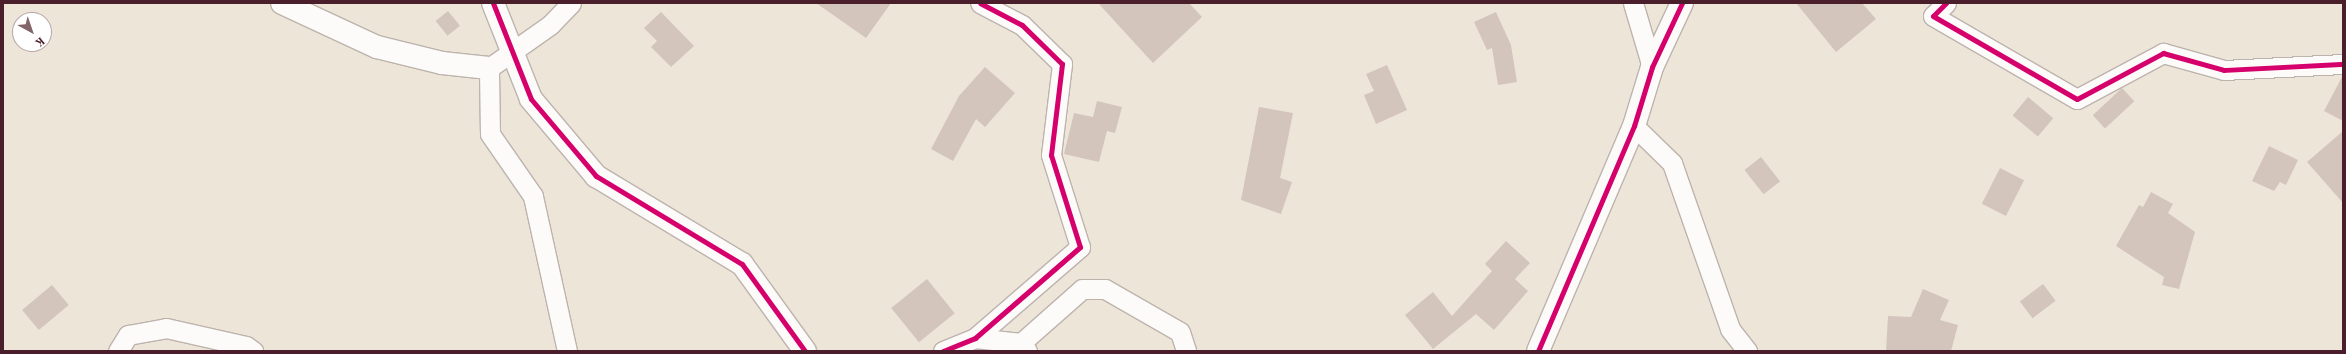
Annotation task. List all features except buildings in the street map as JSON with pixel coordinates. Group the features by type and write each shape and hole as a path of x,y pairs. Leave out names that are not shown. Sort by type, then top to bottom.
{"street":[{"path":"282,3 377,47 442,63 488,68 550,25 571,3"},
{"path":"493,3 531,99 596,176 742,264 805,351"},
{"path":"944,351 975,338 1080,247 1051,155 1062,64 1022,26 980,3"},
{"path":"1633,3 1652,67"},
{"path":"1538,351 1634,126 1652,67 1682,3"},
{"path":"1946,3 1933,16 2077,99 2163,53 2224,70 2343,64"},
{"path":"488,68 490,134 533,196 567,351"},
{"path":"1634,126 1672,163 1730,329 1748,351"},
{"path":"975,338 1024,347 1082,289 1105,289 1180,332 1186,351"},
{"path":"118,351 128,335 166,328 246,346 253,351"}],"cycle path":[{"path":"493,3 531,99 596,176 742,264 805,351"},
{"path":"943,351 975,338 1080,247 1051,155 1062,64 1022,25 980,3"},
{"path":"1538,351 1634,126 1652,67 1682,3"},
{"path":"1946,3 1933,16 2077,99 2163,53 2224,70 2343,64"}]}
